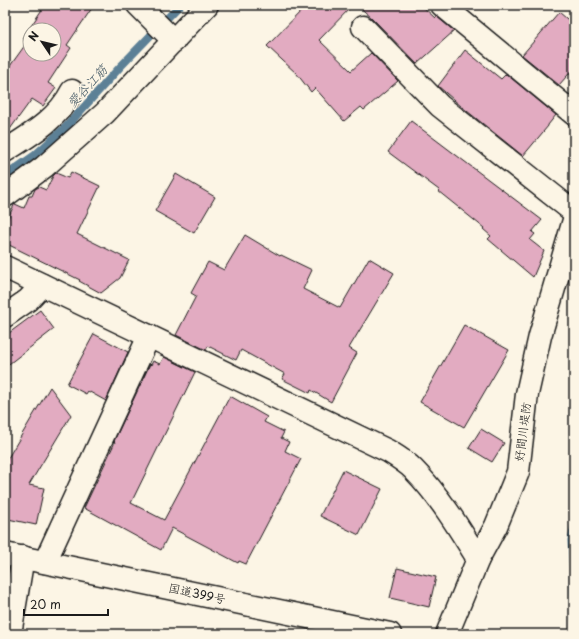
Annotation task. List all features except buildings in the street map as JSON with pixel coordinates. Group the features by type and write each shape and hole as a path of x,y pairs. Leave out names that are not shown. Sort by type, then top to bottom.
{"main road":[{"path":"5,196 44,167 105,113 207,5"},
{"path":"442,5 574,114"},
{"path":"145,12 174,40"},
{"path":"363,26 440,106 574,212"},
{"path":"5,151 54,116 68,100 72,91"},
{"name":"好間川堤防","path":"447,634 478,559 496,526 518,472 527,394 540,336 574,220"},
{"path":"5,267 388,451 413,468 460,529 478,559"},
{"path":"5,316 28,300 42,285"},
{"path":"46,562 149,336"},
{"path":"10,634 14,555"},
{"name":"国道399号","path":"14,555 390,634"}],"water":[{"path":"574,511 574,634 573,634 568,540"}],"waterway":[{"name":"愛谷江筋","path":"5,176 35,155 66,127 121,66 180,5"}]}
